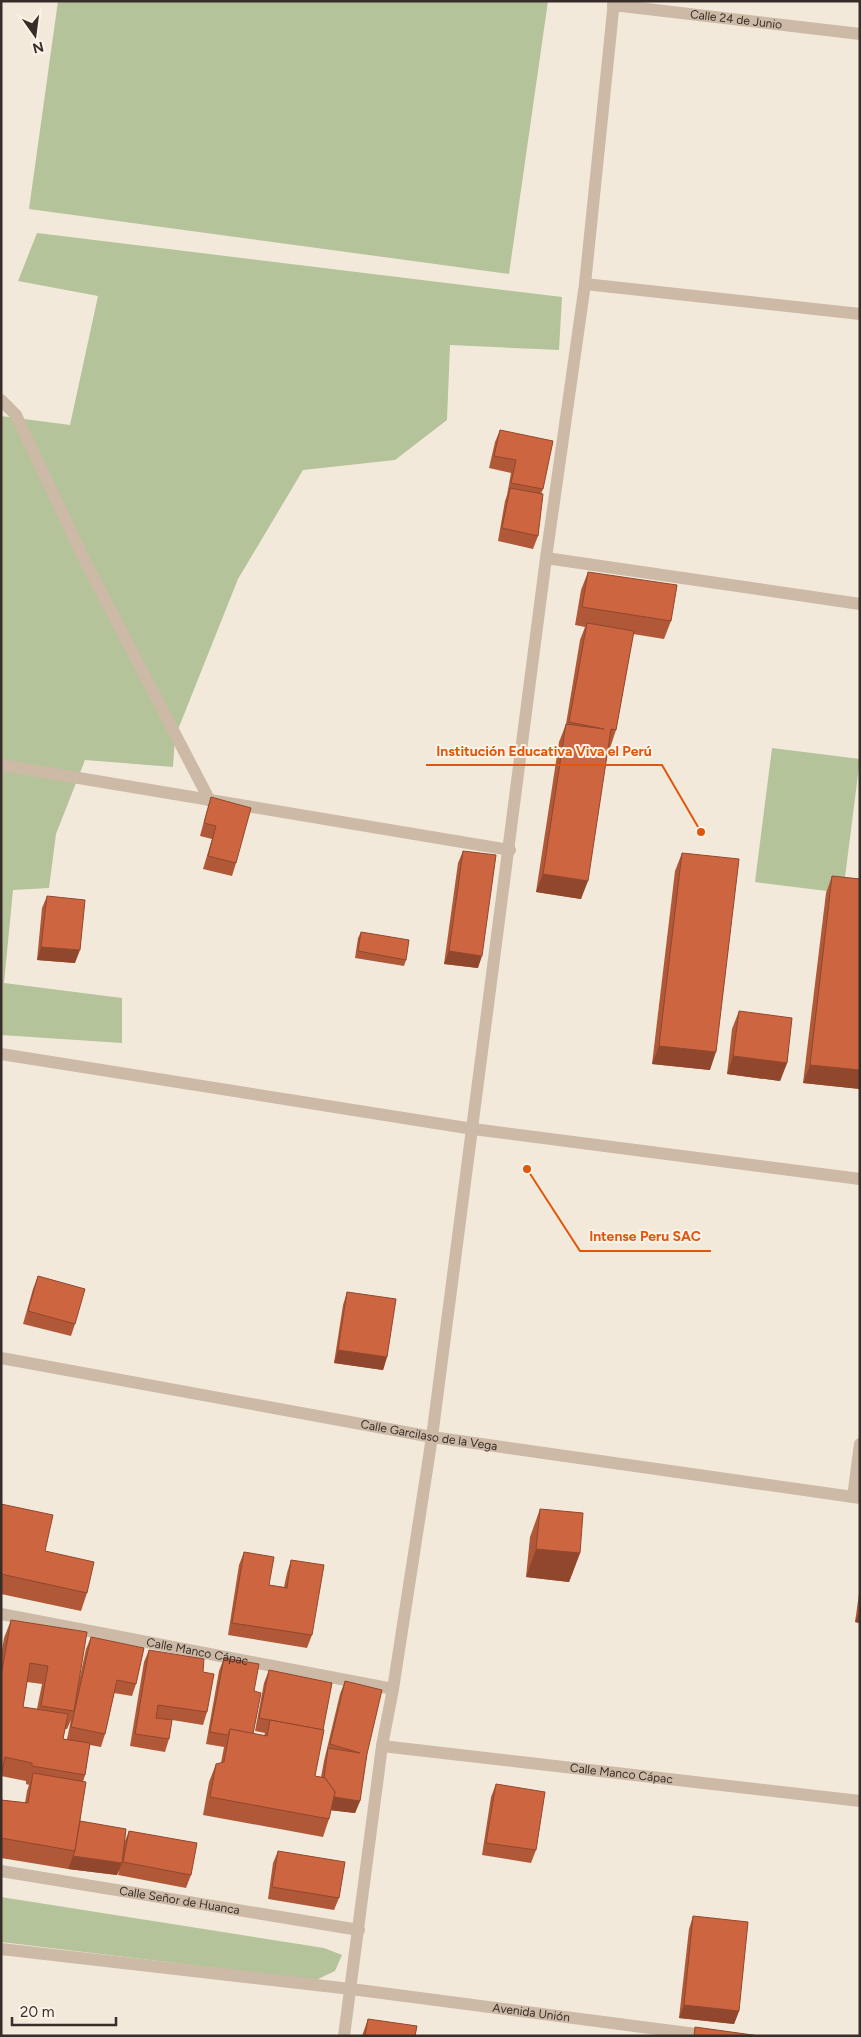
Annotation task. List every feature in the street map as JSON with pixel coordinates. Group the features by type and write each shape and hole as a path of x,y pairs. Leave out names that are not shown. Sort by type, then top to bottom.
{"street":[{"name":"Calle 24 de Junio","path":"612,2 860,34"},
{"path":"344,2036 382,1746 393,1688 432,1437 510,850 546,558 585,284 612,2"},
{"path":"585,284 860,314"},
{"path":"1,400 16,415 85,561 210,801"},
{"path":"546,558 860,604"},
{"path":"1,765 510,850"},
{"path":"1,1054 473,1129 860,1179"},
{"name":"Calle Garcilaso de la Vega","path":"1,1358 432,1437 857,1497"},
{"path":"857,1497 860,1444"},
{"name":"Calle Manco Cápac","path":"1,1614 393,1688"},
{"name":"Calle Manco Cápac","path":"382,1746 860,1800"},
{"name":"Calle Señor de Huanca","path":"1,1871 359,1930"},
{"path":"1,1949 351,1989"},
{"name":"Avenida Unión","path":"351,1989 711,2036"}],"green space":[{"path":"58,1 548,1 509,274 29,209"},
{"path":"37,233 562,297 559,350 450,345 447,420 395,460 303,470 238,579 175,737 173,767 85,760 56,834 49,888 13,890 4,983 122,998 122,1043 1,1035 1,416 70,425 98,296 18,281"},
{"path":"772,748 860,759 843,893 755,882"},
{"path":"1,1897 324,1948 342,1955 335,1971 316,1980 1,1942"}],"building":[{"path":"500,430 553,441 543,489 511,483 516,460 494,456"},
{"path":"510,488 543,494 538,536 502,528"},
{"path":"588,572 677,585 671,621 582,607"},
{"path":"587,623 634,631 616,730 611,729 588,881 543,874 566,724 604,729 569,722"},
{"path":"211,797 251,808 236,863 208,856 216,826 204,823"},
{"path":"463,851 496,855 482,956 449,951"},
{"path":"682,853 739,859 716,1052 659,1046"},
{"path":"832,876 860,879 860,1070 810,1065"},
{"path":"47,896 85,900 80,950 41,947"},
{"path":"361,932 409,940 406,960 358,951"},
{"path":"739,1011 792,1018 787,1063 733,1056"},
{"path":"38,1276 85,1289 75,1324 28,1311"},
{"path":"347,1292 396,1299 387,1357 338,1350"},
{"path":"1,1504 53,1515 45,1551 94,1562 87,1593 1,1574"},
{"path":"540,1509 583,1513 580,1553 536,1549"},
{"path":"244,1552 274,1557 269,1585 287,1588 291,1560 324,1565 312,1635 232,1623"},
{"path":"11,1620 87,1632 74,1711 41,1706 48,1666 30,1663 23,1707 68,1714 63,1739 90,1743 85,1775 32,1766 32,1763 5,1757 1,1777 1,1676"},
{"path":"91,1637 144,1648 136,1684 117,1680 105,1734 71,1727"},
{"path":"149,1650 204,1659 203,1672 214,1674 207,1712 158,1705 156,1718 172,1720 169,1739 135,1734"},
{"path":"224,1658 259,1664 254,1691 261,1693 253,1734 230,1729 228,1735 210,1732"},
{"path":"269,1670 332,1683 323,1730 259,1718"},
{"path":"345,1681 382,1690 367,1754 360,1801 334,1797 335,1792 324,1778 328,1748 360,1753 330,1744"},
{"path":"270,1720 324,1730 315,1776 325,1778 335,1792 329,1819 210,1797 216,1764 224,1762 230,1729 267,1736"},
{"path":"33,1773 86,1782 75,1851 1,1838 1,1800 28,1803"},
{"path":"496,1784 545,1792 536,1850 486,1843"},
{"path":"80,1821 126,1829 122,1863 73,1856"},
{"path":"129,1831 197,1843 191,1875 123,1862"},
{"path":"278,1851 345,1862 339,1898 272,1887"},
{"path":"693,1916 748,1922 739,2011 684,2005"},
{"path":"368,2019 417,2026 415,2036 365,2036"},
{"path":"695,2027 760,2036 694,2036"}],"place":[{"name":"Institución Educativa Viva el Perú","path":"701,832"},
{"name":"Intense Peru SAC","path":"527,1169"}]}
